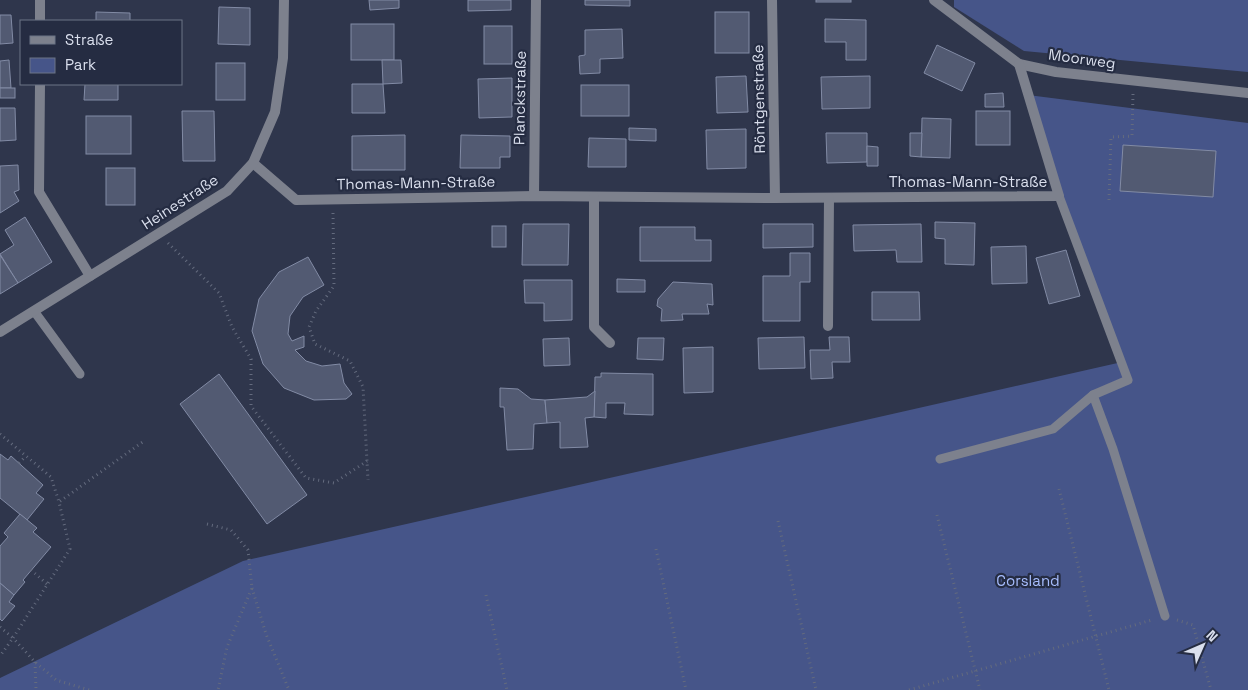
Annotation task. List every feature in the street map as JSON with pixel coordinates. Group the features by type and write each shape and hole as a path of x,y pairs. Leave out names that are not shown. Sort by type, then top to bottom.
{"street":[{"path":"40,0 40,20"},
{"name":"Heinestraße","path":"0,332 227,191 253,163 275,112 283,58 284,0"},
{"name":"Planckstraße","path":"534,196 536,0"},
{"name":"Röntgenstraße","path":"772,0 775,198"},
{"name":"Moorweg","path":"934,0 1019,64 1056,72 1248,93"},
{"path":"947,0 949,11"},
{"name":"Thomas-Mann-Straße","path":"253,163 296,200 534,196 594,198 1059,196 1019,64"},
{"path":"40,85 39,192 90,276"},
{"path":"594,198 594,327 610,343"},
{"path":"828,326 829,198"}],"lane":[{"path":"940,459 1053,429 1093,396 1128,380 1059,196"},
{"path":"34,312 80,374"},
{"path":"1093,396 1113,449 1165,616"}],"path":[{"path":"1109,200 1111,137 1132,136 1134,81"},
{"path":"332,200 334,286 316,311 309,327 315,344 350,360 363,387 368,480"},
{"path":"158,234 219,293 232,328 251,359 251,406 306,478 334,483 367,462"},
{"path":"0,434 51,477 70,549 0,656"},
{"path":"59,502 144,441"},
{"path":"19,463 26,456"},
{"path":"1060,489 1109,690"},
{"path":"937,516 980,690"},
{"path":"778,521 816,690"},
{"path":"206,524 231,530 248,550 252,588 266,634 289,690"},
{"path":"656,549 686,690"},
{"path":"31,570 47,584"},
{"path":"218,690 227,647 252,588"},
{"path":"486,595 507,690"},
{"path":"909,690 1165,616"},
{"path":"1193,625 1211,690"},
{"path":"0,627 56,680 89,690"},
{"path":"35,662 36,690"}],"green space":[{"path":"954,0 1248,0 1248,72 1024,51 954,7"},
{"name":"Corsland","path":"1028,95 1248,123 1248,690 0,690 0,678 243,561 1122,362 1059,196"}],"building":[{"path":"369,0 399,0 399,8 370,10"},
{"path":"468,0 511,0 511,10 468,11"},
{"path":"585,0 630,0 630,6 585,5"},
{"path":"816,0 851,0 851,2 816,2"},
{"path":"219,7 250,8 250,45 218,44"},
{"path":"96,12 130,13 130,20 96,20"},
{"path":"715,12 749,12 749,53 715,53"},
{"path":"0,15 11,15 13,43 0,44"},
{"path":"825,19 866,20 866,60 846,60 846,42 825,42"},
{"path":"351,24 394,24 394,60 351,60"},
{"path":"484,26 512,26 512,64 484,64"},
{"path":"622,29 623,58 600,59 600,73 580,74 579,56 585,55 585,30"},
{"path":"937,45 975,63 962,91 924,73"},
{"path":"9,60 11,88 0,88 0,61"},
{"path":"382,60 401,60 402,83 383,84"},
{"path":"216,63 245,63 245,100 216,100"},
{"path":"746,76 748,112 717,113 716,77"},
{"path":"870,76 870,108 822,109 821,77"},
{"path":"512,78 512,117 479,118 478,79"},
{"path":"352,84 383,84 385,113 352,113"},
{"path":"85,85 118,85 118,100 84,100"},
{"path":"581,85 629,85 629,116 581,116"},
{"path":"0,88 15,88 15,98 0,98"},
{"path":"1003,93 1004,107 985,107 985,94"},
{"path":"0,108 15,108 16,140 0,141"},
{"path":"182,111 214,111 215,161 183,161"},
{"path":"976,111 1010,111 1010,145 976,145"},
{"path":"86,116 131,116 131,154 86,154"},
{"path":"922,118 951,119 950,158 921,157"},
{"path":"629,128 656,129 656,141 629,140"},
{"path":"746,129 746,168 707,169 706,130"},
{"path":"826,133 867,133 867,162 827,163"},
{"path":"910,133 922,133 921,157 910,156"},
{"path":"405,135 405,170 352,170 352,136"},
{"path":"461,135 510,136 510,157 500,157 500,168 460,168"},
{"path":"589,138 626,139 626,167 588,167"},
{"path":"1123,145 1216,151 1213,197 1120,191"},
{"path":"867,146 878,147 878,166 867,166"},
{"path":"18,165 19,190 14,192 19,201 0,213 0,166"},
{"path":"106,168 135,168 135,205 106,205"},
{"path":"25,217 52,262 18,283 0,254 14,245 5,230"},
{"path":"935,222 975,223 974,265 945,264 945,239 935,238"},
{"path":"523,224 569,224 568,265 522,265"},
{"path":"763,224 813,224 813,247 763,248"},
{"path":"921,224 922,262 897,262 896,250 854,251 853,225"},
{"path":"492,226 506,226 506,247 492,247"},
{"path":"640,227 695,227 695,240 711,240 711,261 640,261"},
{"path":"1026,246 1027,283 992,284 991,247"},
{"path":"1066,250 1080,296 1049,304 1036,258"},
{"path":"790,253 810,253 810,282 800,282 800,321 763,321 763,276 790,276"},
{"path":"0,255 18,283 0,294"},
{"path":"308,257 324,285 303,297 290,316 288,334 292,341 304,336 304,347 295,350 306,361 322,366 340,364 344,383 352,394 346,399 314,400 284,388 263,364 252,331 259,299 279,272"},
{"path":"617,279 645,280 645,292 617,292"},
{"path":"524,280 572,280 572,320 544,321 544,303 525,303"},
{"path":"673,282 712,284 713,305 707,304 709,314 682,314 683,320 661,321 662,309 657,306 658,299"},
{"path":"872,292 919,292 920,320 872,320"},
{"path":"804,337 805,368 759,369 758,338"},
{"path":"829,337 849,337 850,362 832,362 833,378 811,379 810,350 830,350"},
{"path":"569,338 570,365 544,366 543,339"},
{"path":"638,338 664,338 663,360 637,359"},
{"path":"713,347 713,392 684,393 683,348"},
{"path":"601,373 653,374 653,415 624,414 625,403 606,403 606,418 594,417 595,377 601,377"},
{"path":"219,374 307,495 267,524 180,404"},
{"path":"500,388 518,389 531,399 545,400 547,423 534,424 533,449 507,450 504,407 500,407"},
{"path":"595,391 594,417 585,418 588,447 560,448 560,422 547,423 545,400 587,397"},
{"path":"0,454 8,460 11,456 43,485 36,493 44,499 27,520 0,498"},
{"path":"20,514 37,528 33,532 51,547 23,580 25,582 14,595 0,583 0,546 8,537 4,533"},
{"path":"0,583 14,595 9,602 15,606 2,621 0,619"}]}
